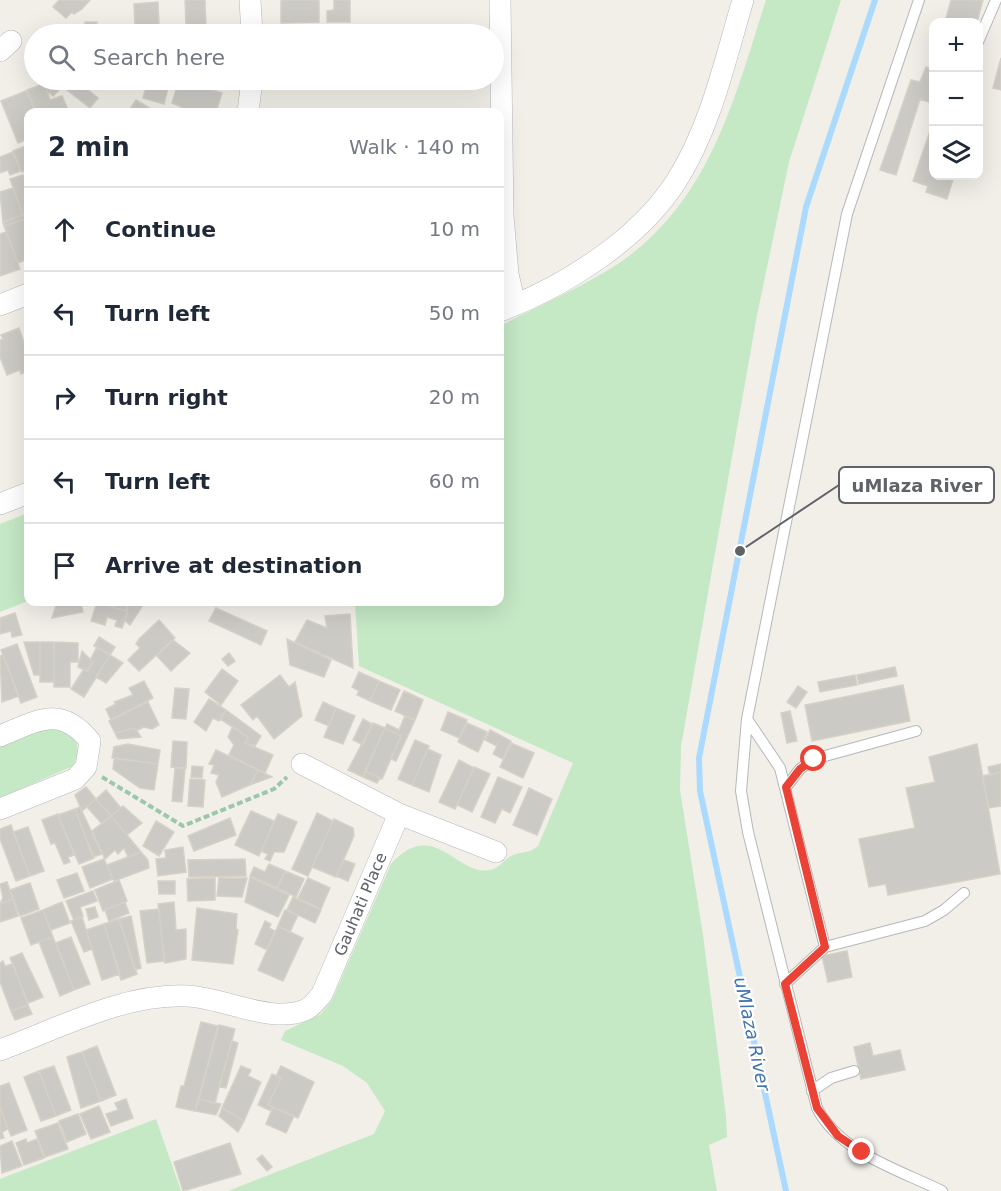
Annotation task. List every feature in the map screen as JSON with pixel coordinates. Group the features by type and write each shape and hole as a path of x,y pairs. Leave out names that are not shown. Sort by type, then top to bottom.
{"street":[{"path":"250,0 251,24"},
{"path":"500,0 500,24"},
{"path":"504,228 508,274 507,308 587,266 622,240 653,212 677,180 696,142 712,100 743,0"},
{"path":"248,108 251,90"},
{"path":"501,90 502,108"},
{"path":"0,305 24,296"},
{"path":"0,504 24,495"},
{"path":"0,736 55,717 72,722 90,741 86,767 75,778 0,809"},
{"path":"302,764 399,814 496,852"},
{"name":"Gauhati Place","path":"0,1050 116,1006 155,996 189,996 283,1014 308,1009 322,994 399,814"}],"lane":[{"path":"919,0 847,214 747,720 741,791 748,832 785,984 812,1090 822,1119 838,1136 862,1152 942,1191"},
{"path":"983,30 996,0"},
{"path":"747,720 780,768 825,947"},
{"path":"786,787 800,769 814,759 916,731"},
{"path":"785,984 825,947 925,921 944,910 964,893"},
{"path":"812,1090 831,1078 854,1071"}],"path":[{"path":"86,767 183,826 274,789 302,764"}],"green space":[{"path":"766,0 841,0 789,162 757,315 681,746 680,790 703,935 726,1116 727,1137 709,1145 717,1191 228,1191 374,1134 385,1111 367,1083 343,1066 281,1040 285,1031 321,1014 332,1000 391,864 406,851 420,846 433,847 478,870 490,870 513,855 535,849 538,846 573,763 359,666 355,606 504,606 504,324 605,272 640,247 669,219 692,187 711,152 741,78"},
{"path":"24,515 24,603 0,612 0,524"},
{"path":"57,725 76,737 78,754 73,766 0,798 0,742"},
{"path":"156,1119 181,1191 0,1191 0,1179"}],"building":[{"path":"59,0 90,0 82,9 74,14 72,12 66,18 53,7"},
{"path":"185,0 205,0 206,24 186,24"},
{"path":"281,0 319,0 319,22 281,23"},
{"path":"334,0 350,0 350,22 327,22 327,11 334,10"},
{"path":"951,0 983,0 978,18 946,18"},
{"path":"158,2 159,24 135,24 134,4"},
{"path":"85,22 97,22 97,24 85,24"},
{"path":"1001,58 1001,90 993,88"},
{"path":"926,67 929,68 929,102 920,99 896,175 880,170 911,80 920,82"},
{"path":"27,90 59,90 53,96 47,91 50,100 62,96 67,108 34,108"},
{"path":"67,90 88,90 98,98 90,108"},
{"path":"145,90 168,90 164,104 143,98"},
{"path":"176,90 212,90 222,93 217,108 184,108 172,103"},
{"path":"26,91 34,108 24,108 24,141 18,143 1,101"},
{"path":"136,100 149,108 131,108"},
{"path":"929,134 929,180 953,180 947,199 926,192 928,186 913,181"},
{"path":"24,147 24,171 22,172 13,151"},
{"path":"13,152 20,171 10,175 8,170 0,173 0,157"},
{"path":"23,175 24,219 4,226 3,222 23,215 10,179"},
{"path":"13,188 23,215 3,222 0,192"},
{"path":"24,219 24,261 18,263 4,226"},
{"path":"6,232 20,269 0,276 0,234"},
{"path":"19,328 24,342 24,373 21,374 20,370 7,375 0,357 0,340 3,339 1,335"},
{"path":"56,606 82,606 83,612 52,618"},
{"path":"96,606 109,606 128,612 122,628 115,626 117,620 107,617 105,625 91,621"},
{"path":"110,606 127,606 126,611"},
{"path":"128,606 142,606 130,625 125,621"},
{"path":"216,608 267,631 261,645 209,621"},
{"path":"15,613 22,635 12,637 11,631 0,634 0,618"},
{"path":"350,614 353,668 295,642 307,620 327,628 325,616"},
{"path":"159,620 175,638 139,671 128,660 140,648 136,644 139,639"},
{"path":"99,637 115,647 110,655 94,646"},
{"path":"287,639 331,660 324,677 290,665"},
{"path":"173,640 190,653 171,671 157,656"},
{"path":"24,642 40,642 40,675 34,675"},
{"path":"40,642 54,642 54,682 40,682"},
{"path":"54,642 78,643 78,662 70,662 70,687 54,687"},
{"path":"17,644 37,697 21,703 1,650"},
{"path":"97,647 110,655 84,697 71,689 84,669 87,671 93,662 90,660"},
{"path":"82,651 93,662 87,671 78,667"},
{"path":"229,653 235,661 228,666 222,659"},
{"path":"3,655 19,696 2,702 0,656"},
{"path":"110,655 123,663 106,683 96,677"},
{"path":"895,667 897,676 859,684 857,675"},
{"path":"222,669 238,681 221,705 205,692"},
{"path":"359,672 379,681 370,701 357,695 359,691 352,687"},
{"path":"280,675 289,687 295,682 302,716 274,739 257,716 253,720 241,705"},
{"path":"855,675 857,685 820,692 818,682"},
{"path":"144,681 153,698 111,720 106,709 116,704 114,702 133,695 129,688"},
{"path":"379,681 400,690 391,710 370,701"},
{"path":"903,685 910,721 812,741 805,705"},
{"path":"798,686 807,692 796,708 787,702"},
{"path":"175,688 189,689 186,719 172,718"},
{"path":"404,691 423,700 415,720 395,711"},
{"path":"209,699 226,710 219,721 213,718 206,731 194,722"},
{"path":"148,702 159,725 152,729 144,727 136,731 135,728 115,733 109,721"},
{"path":"323,702 336,708 329,726 315,720"},
{"path":"336,708 355,716 343,744 324,737"},
{"path":"226,710 261,736 255,746 245,743 248,737 220,719"},
{"path":"790,711 797,741 787,743 781,713"},
{"path":"448,712 467,720 459,738 441,730"},
{"path":"405,716 415,720 396,761 391,759 401,736 385,728 387,724 399,730"},
{"path":"363,719 372,724 363,745 353,740"},
{"path":"373,723 385,728 363,777 348,770"},
{"path":"467,723 487,732 478,752 458,742"},
{"path":"233,726 248,737 245,743 273,755 265,773 229,755 234,745 228,737"},
{"path":"135,728 141,737 118,739 115,733"},
{"path":"385,728 401,736 382,779 365,771"},
{"path":"490,730 511,741 503,759 493,754 497,746 485,740"},
{"path":"415,740 429,746 412,785 398,779"},
{"path":"173,741 187,742 186,768 171,767"},
{"path":"511,743 534,753 523,778 500,767"},
{"path":"128,744 160,750 158,764 112,758 114,747"},
{"path":"977,744 1000,874 888,895 886,884 869,887 859,839 915,828 906,788 935,782 929,757"},
{"path":"428,749 441,755 429,792 412,785"},
{"path":"216,750 258,770 250,785 222,797 216,782 219,775 211,773 214,765 209,764"},
{"path":"114,758 158,764 154,790 140,788 113,769"},
{"path":"459,760 474,768 455,809 439,802"},
{"path":"1001,764 1001,772 990,775 988,767"},
{"path":"192,766 203,767 202,778 191,777"},
{"path":"474,767 490,774 472,812 457,805"},
{"path":"175,768 185,769 182,802 172,801"},
{"path":"258,770 272,777 250,785"},
{"path":"365,771 380,778 377,783 363,777"},
{"path":"1001,772 1001,806 989,808 982,776"},
{"path":"498,777 522,787 510,813 502,809 495,823 481,817"},
{"path":"190,779 205,780 203,807 188,806"},
{"path":"86,787 96,799 82,811 75,795"},
{"path":"529,788 552,799 537,835 513,825"},
{"path":"106,790 121,808 111,816 96,799"},
{"path":"96,799 111,816 102,824 87,807"},
{"path":"123,806 142,823 127,835 111,816"},
{"path":"80,807 102,854 93,857 75,809"},
{"path":"75,809 94,858 79,864 58,815"},
{"path":"251,811 274,821 259,856 235,845"},
{"path":"317,813 333,821 308,876 292,869"},
{"path":"58,814 74,855 68,857 70,862 64,864 55,843 51,844 42,820"},
{"path":"278,814 297,822 284,852 274,852 270,861 265,859 268,854 261,851"},
{"path":"111,816 141,852 128,857 124,848 118,854 115,850 105,859 92,831"},
{"path":"230,818 236,835 194,851 188,836"},
{"path":"334,819 353,828 354,836 336,877 312,867"},
{"path":"156,821 174,832 159,856 143,846"},
{"path":"11,825 30,876 16,881 0,839 0,829"},
{"path":"28,827 44,871 30,876 13,832"},
{"path":"183,847 186,872 158,876 156,859 166,858 165,850"},
{"path":"141,852 148,860 149,868 114,881 107,865"},
{"path":"104,859 113,879 90,888 82,867"},
{"path":"245,859 246,876 189,877 188,860"},
{"path":"344,860 355,864 348,881 336,876"},
{"path":"269,864 285,871 277,888 250,876 254,867 265,872"},
{"path":"285,871 304,879 296,897 277,888"},
{"path":"77,873 84,891 64,898 57,880"},
{"path":"250,877 289,895 278,917 245,902"},
{"path":"215,878 215,900 188,901 187,879"},
{"path":"219,878 247,878 242,897 217,896"},
{"path":"308,878 330,888 321,909 298,898"},
{"path":"119,880 127,901 103,911 95,890"},
{"path":"158,881 175,881 175,894 159,894"},
{"path":"7,882 13,899 0,904 3,898 0,884"},
{"path":"30,883 39,909 20,916 10,890"},
{"path":"93,891 97,901 80,907 83,916 74,920 66,901"},
{"path":"293,897 321,910 315,923 287,910"},
{"path":"13,899 18,916 0,922 0,904"},
{"path":"62,902 70,923 51,930 43,910"},
{"path":"125,902 129,913 109,921 105,910"},
{"path":"174,902 176,930 186,929 186,959 165,963 158,904"},
{"path":"95,907 98,917 89,920 86,909"},
{"path":"197,908 237,914 236,929 238,930 233,964 192,960"},
{"path":"159,909 164,961 147,963 140,911"},
{"path":"43,910 53,937 31,945 21,918"},
{"path":"285,910 298,915 290,932 278,926"},
{"path":"131,916 141,968 135,970 119,919"},
{"path":"82,917 92,949 84,952 71,921"},
{"path":"119,919 137,974 121,980 104,924"},
{"path":"265,921 271,924 269,928 275,931 267,950 255,944"},
{"path":"104,924 120,974 102,980 86,930"},
{"path":"278,926 303,938 283,981 258,970"},
{"path":"53,937 74,990 60,996 39,942"},
{"path":"71,937 90,984 74,990 56,943"},
{"path":"847,951 852,977 828,982 822,956"},
{"path":"22,953 43,997 28,1003 10,958"},
{"path":"3,961 5,966 13,964 28,1005 11,1011 0,982 0,963"},
{"path":"28,1005 32,1014 15,1020 11,1011"},
{"path":"201,1022 218,1026 195,1111 176,1107"},
{"path":"219,1025 235,1029 215,1103 199,1099"},
{"path":"232,1041 238,1043 226,1088 219,1087"},
{"path":"870,1043 873,1056 900,1050 905,1070 861,1079 854,1047"},
{"path":"97,1046 116,1095 101,1101 82,1052"},
{"path":"82,1052 101,1101 81,1108 67,1057"},
{"path":"54,1066 71,1110 56,1116 39,1071"},
{"path":"241,1066 251,1070 248,1076 261,1082 244,1121 222,1108"},
{"path":"281,1066 314,1082 298,1118 268,1105 281,1078 276,1076"},
{"path":"39,1071 56,1116 41,1121 24,1077"},
{"path":"272,1074 281,1078 268,1105 273,1107 271,1111 258,1105"},
{"path":"9,1083 27,1130 11,1136 0,1108 0,1086"},
{"path":"126,1099 133,1118 111,1126 106,1114 118,1110 115,1103"},
{"path":"199,1099 221,1104 216,1115 195,1111"},
{"path":"99,1106 110,1132 91,1139 80,1114"},
{"path":"273,1107 294,1116 286,1133 266,1124"},
{"path":"0,1108 8,1129 2,1132 4,1138 0,1139"},
{"path":"222,1108 244,1121 238,1132 219,1116"},
{"path":"78,1114 86,1134 67,1142 59,1121"},
{"path":"58,1123 68,1149 45,1157 35,1131"},
{"path":"26,1139 27,1143 37,1139 44,1158 24,1165 16,1143"},
{"path":"12,1141 22,1166 2,1173 0,1146"},
{"path":"230,1143 241,1174 183,1191 174,1162"},
{"path":"262,1155 272,1167 267,1171 257,1159"}],"waterway":[{"name":"uMlaza River","path":"786,1191 700,791 699,758 806,207 875,0"}],"place":[{"name":"uMlaza River","path":"740,551"}],"route":[{"path":"814,759 800,769 786,787 803,865 825,947 785,984 813,1096 822,1119 838,1136 862,1152"}]}
